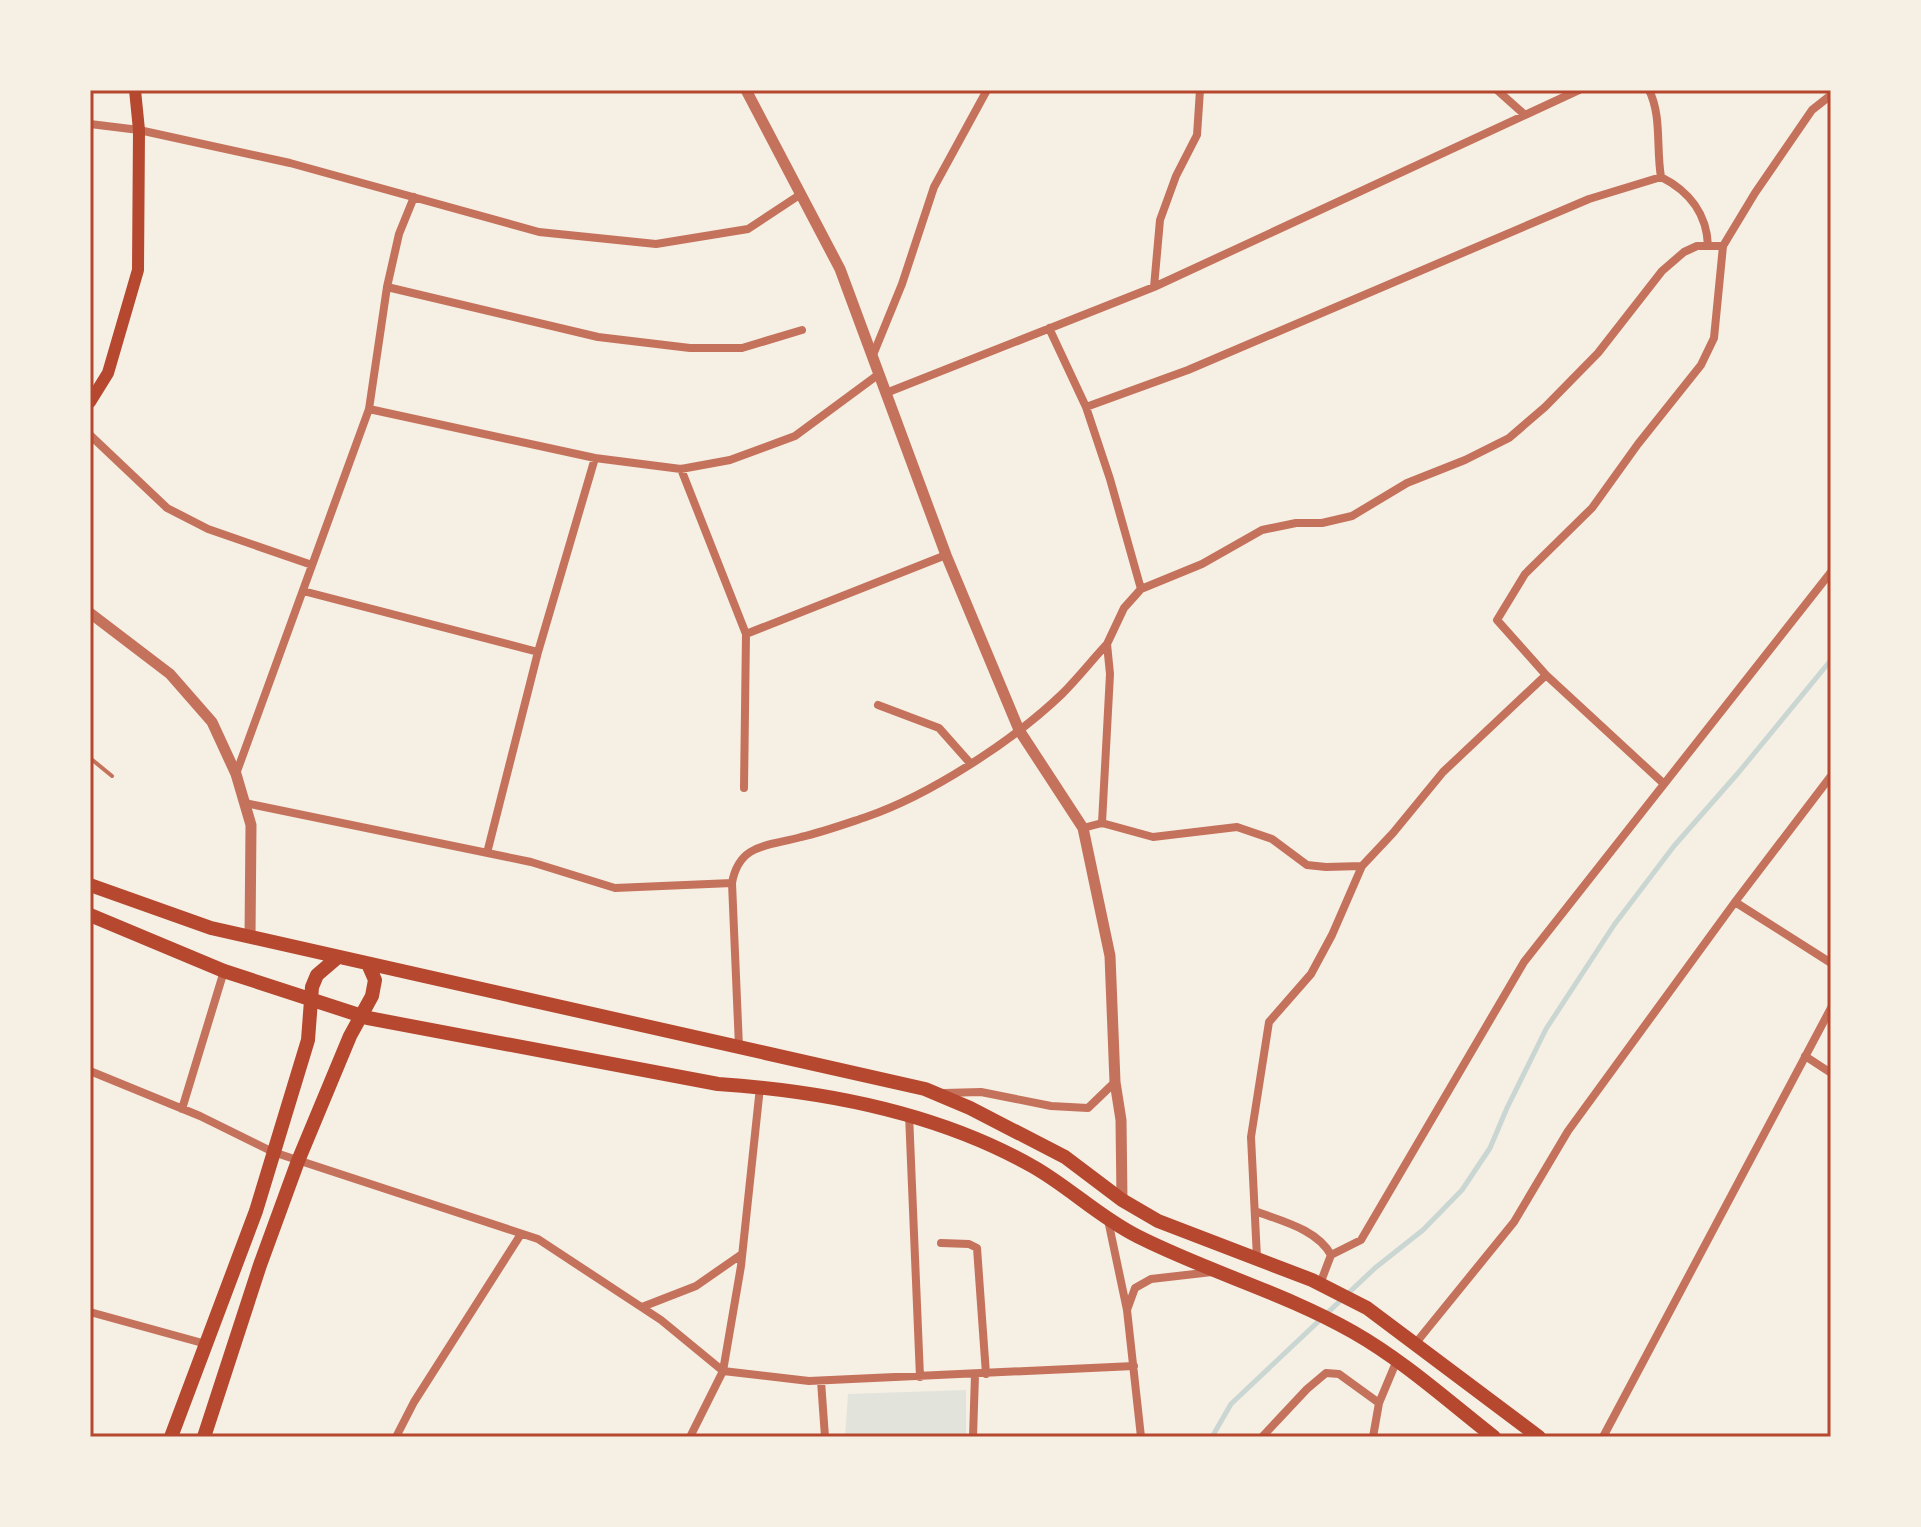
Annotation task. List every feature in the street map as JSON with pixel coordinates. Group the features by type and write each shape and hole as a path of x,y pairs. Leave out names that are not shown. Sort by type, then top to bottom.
{"main road":[{"path":"90,402 108,373 138,270 139,130 135,90"},
{"path":"90,885 211,928 934,1093 1065,1157 1122,1200 1158,1221 1316,1282 1367,1308 1539,1437"},
{"path":"90,915 224,971 361,1016 718,1084 760,1087 909,1113 1033,1166 1136,1236 1298,1305 1353,1332 1397,1360 1494,1437"},
{"path":"171,1437 256,1211 308,1040 310,1001 317,975 338,957"},
{"path":"204,1437 260,1265 298,1161 350,1036 375,987 373,972 368,964"}],"street":[{"path":"746,90 840,269 946,555 1019,730 1083,828 1110,956 1115,1082 1121,1120 1122,1200"},
{"path":"872,356 902,284 934,187 987,90"},
{"path":"1154,287 1160,220 1176,176 1197,135 1200,90"},
{"path":"1497,90 1525,115"},
{"path":"886,393 1154,287 1579,90"},
{"path":"1649,90 1657,120 1661,177"},
{"path":"1663,783 1546,675 1497,620 1525,574 1592,508 1701,365 1714,338 1723,246 1812,110 1831,95"},
{"path":"90,124 139,130 290,163 539,232 656,244 748,229 801,194"},
{"path":"1086,407 1188,370 1589,199 1661,177 1676,184 1694,203 1708,226 1708,246"},
{"path":"236,774 369,409 387,287 399,234 414,197"},
{"path":"739,1047 732,883 735,867 743,857 763,845 801,837 870,815 939,783 970,763 1019,730 1061,694 1107,644 1124,608 1141,589 1202,564 1262,530 1352,516 1407,483 1509,438 1545,407 1598,353 1662,271 1684,252 1697,246 1723,246"},
{"path":"387,287 598,337 690,348 742,348 802,330"},
{"path":"1049,328 1086,407 1141,589"},
{"path":"369,409 595,458 681,469 730,460 795,436 879,374"},
{"path":"90,435 167,508 208,529 312,565"},
{"path":"487,853 538,652 595,458"},
{"path":"681,469 746,634 744,788"},
{"path":"746,634 946,555"},
{"path":"1316,1282 1331,1255 1361,1240 1524,962 1831,572"},
{"path":"303,591 538,652"},
{"path":"90,613 170,674 212,722 236,774 251,825 250,937"},
{"path":"1102,823 1110,674 1107,644"},
{"path":"1257,1258 1251,1137 1269,1022 1311,974 1362,866 1443,772 1546,675"},
{"path":"878,705 939,728 970,763"},
{"path":"1415,1344 1514,1222 1568,1131 1831,776"},
{"path":"245,803 531,862 615,888 732,883"},
{"path":"1083,828 1102,823 1153,837 1237,827 1272,839 1307,865 1362,866"},
{"path":"1735,902 1831,963"},
{"path":"182,1109 224,971"},
{"path":"1603,1437 1831,1008"},
{"path":"1805,1056 1831,1073"},
{"path":"90,1071 182,1109 273,1152 538,1239 642,1307 723,1371 821,1381 1134,1366"},
{"path":"934,1093 981,1092 1051,1106 1088,1108 1115,1082"},
{"path":"690,1437 723,1371 742,1254 760,1087"},
{"path":"909,1113 920,1377"},
{"path":"1255,1211 1293,1225 1325,1244 1331,1255"},
{"path":"1108,1219 1127,1310 1141,1437"},
{"path":"396,1437 414,1402 521,1234"},
{"path":"941,1243 969,1244 977,1248 986,1374"},
{"path":"642,1307 696,1286 742,1254"},
{"path":"1127,1310 1135,1288 1151,1279 1215,1272"},
{"path":"90,1312 206,1344"},
{"path":"1373,1437 1379,1403 1397,1360"},
{"path":"1262,1437 1326,1373 1339,1374 1379,1403"},
{"path":"973,1437 975,1375"},
{"path":"821,1381 825,1437"}],"lane":[{"path":"90,758 112,776"}],"shaded area":[{"path":"966,1390 966,1437 845,1437 848,1394"}],"waterway":[{"path":"1212,1437 1231,1404 1375,1268 1423,1230 1462,1190 1490,1148 1546,1029 1614,925 1674,846 1831,660"}]}
